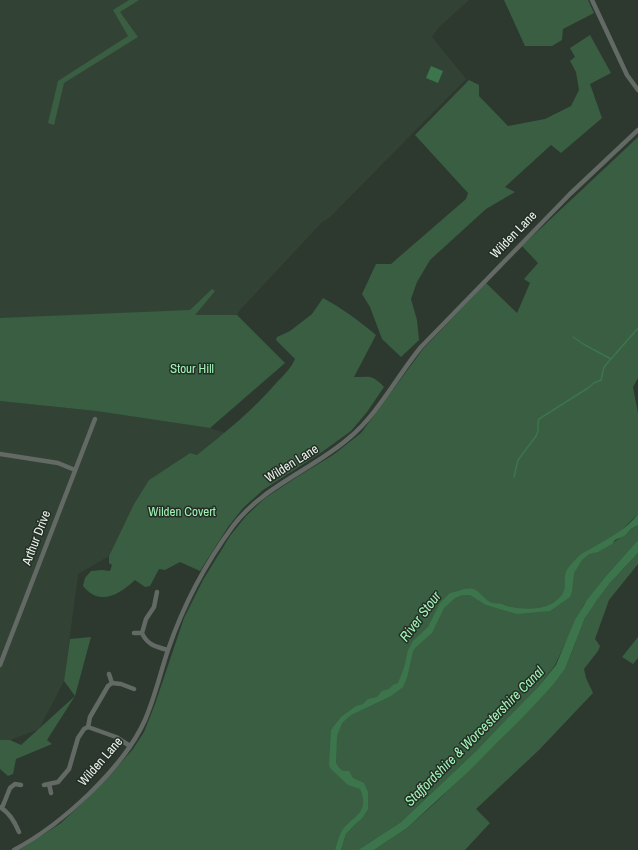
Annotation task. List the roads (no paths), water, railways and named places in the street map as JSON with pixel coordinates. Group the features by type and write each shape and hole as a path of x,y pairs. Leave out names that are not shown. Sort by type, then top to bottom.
{"street":[{"path":"592,0 627,75 638,90"},
{"name":"Wilden Lane","path":"14,850 47,830 75,806 108,774 130,746 145,721 168,650 194,587 225,538 242,515 268,492 328,454 351,437 373,413 407,364 421,347 570,194 638,130"},
{"name":"Arthur Drive","path":"0,664 96,419"},
{"path":"0,454 58,463 75,470"},
{"path":"157,592 154,607 146,619 142,633 147,642 168,650"},
{"path":"134,633 142,633"},
{"path":"109,674 112,683"},
{"path":"51,793 47,784 58,782 69,769 78,738 84,729 88,727 90,717 108,686 112,683 121,684 134,689"},
{"path":"88,727 116,737 130,746"},
{"path":"19,832 14,820 1,808 14,781 21,785"}],"waterway":[{"path":"514,477 518,460 536,436 539,419 601,380 604,367 638,328"},
{"path":"573,337 611,359"}],"park label":[{"name":"Stour Hill","path":"192,370"},
{"name":"Wilden Covert","path":"182,513"}],"water label":[{"name":"River Stour","path":"421,617"},
{"name":"Staffordshire & Worcestershire Canal","path":"475,737"}]}
